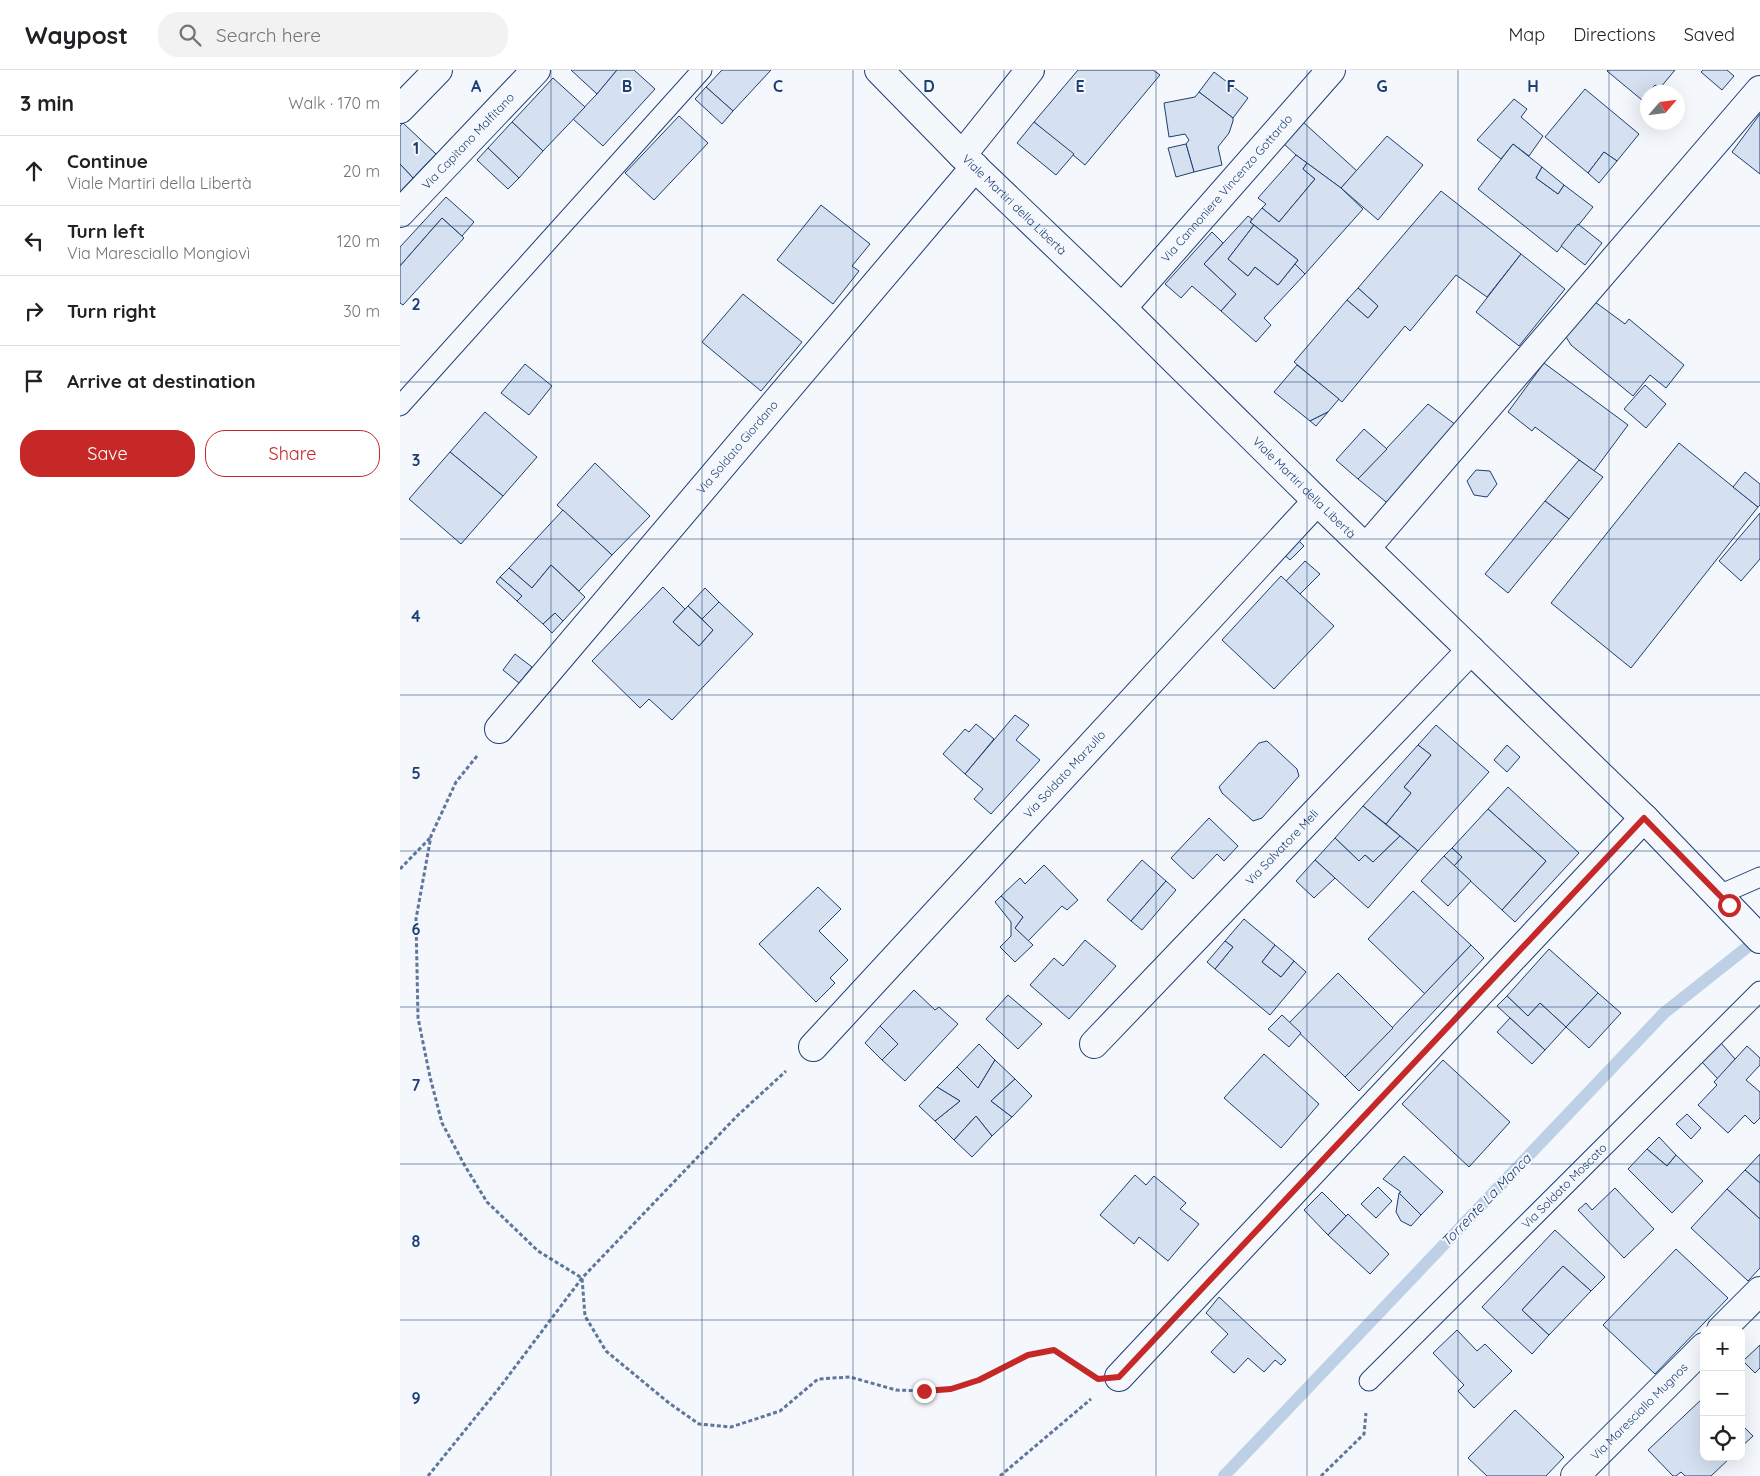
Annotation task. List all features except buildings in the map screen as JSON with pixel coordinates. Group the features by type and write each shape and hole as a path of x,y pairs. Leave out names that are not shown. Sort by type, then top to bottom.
{"street":[{"path":"400,109 438,70"},
{"name":"Via Capitano Malfitano","path":"400,213 536,70"},
{"name":"Viale Martiri della Libertà","path":"879,70 969,161 1644,818 1760,939"},
{"name":"Via Soldato Giordano","path":"499,729 969,161 1030,70"},
{"name":"Via Cannoniere Vincenzo Gottardo","path":"1122,308 1330,70"},
{"path":"1366,548 1760,90"},
{"name":"Via Soldato Marzullo","path":"813,1046 1317,501"},
{"name":"Via Salvatore Meli","path":"1094,1044 1471,650"},
{"path":"1119,1377 1644,818"},
{"path":"1725,1326 1760,1291"},
{"name":"Via Maresciallo Mugnos","path":"1575,1476 1700,1351"}],"lane":[{"path":"400,406 702,70"},
{"path":"1724,900 1760,876"},
{"name":"Via Soldato Moscato","path":"1369,1381 1760,991"}],"path":[{"path":"499,729 456,782 431,836 416,919 418,1018 442,1123 487,1202 538,1251 582,1278"},
{"path":"400,869 431,836"},
{"path":"428,1476 500,1387 582,1278 737,1116 813,1046"},
{"path":"582,1278 585,1316 606,1351 669,1403 699,1424 731,1427 780,1411 818,1379 850,1377 896,1390 924,1391 951,1389 979,1380 1028,1355 1054,1350 1098,1379 1119,1377"},
{"path":"1000,1476 1119,1377"},
{"path":"1321,1476 1364,1434 1369,1381"}],"waterway":[{"name":"Torrente La Manca","path":"1224,1476 1664,1013 1760,937"}],"route":[{"path":"924,1391 951,1389 979,1380 1028,1355 1054,1350 1098,1379 1119,1377 1644,818 1729,905"}]}
